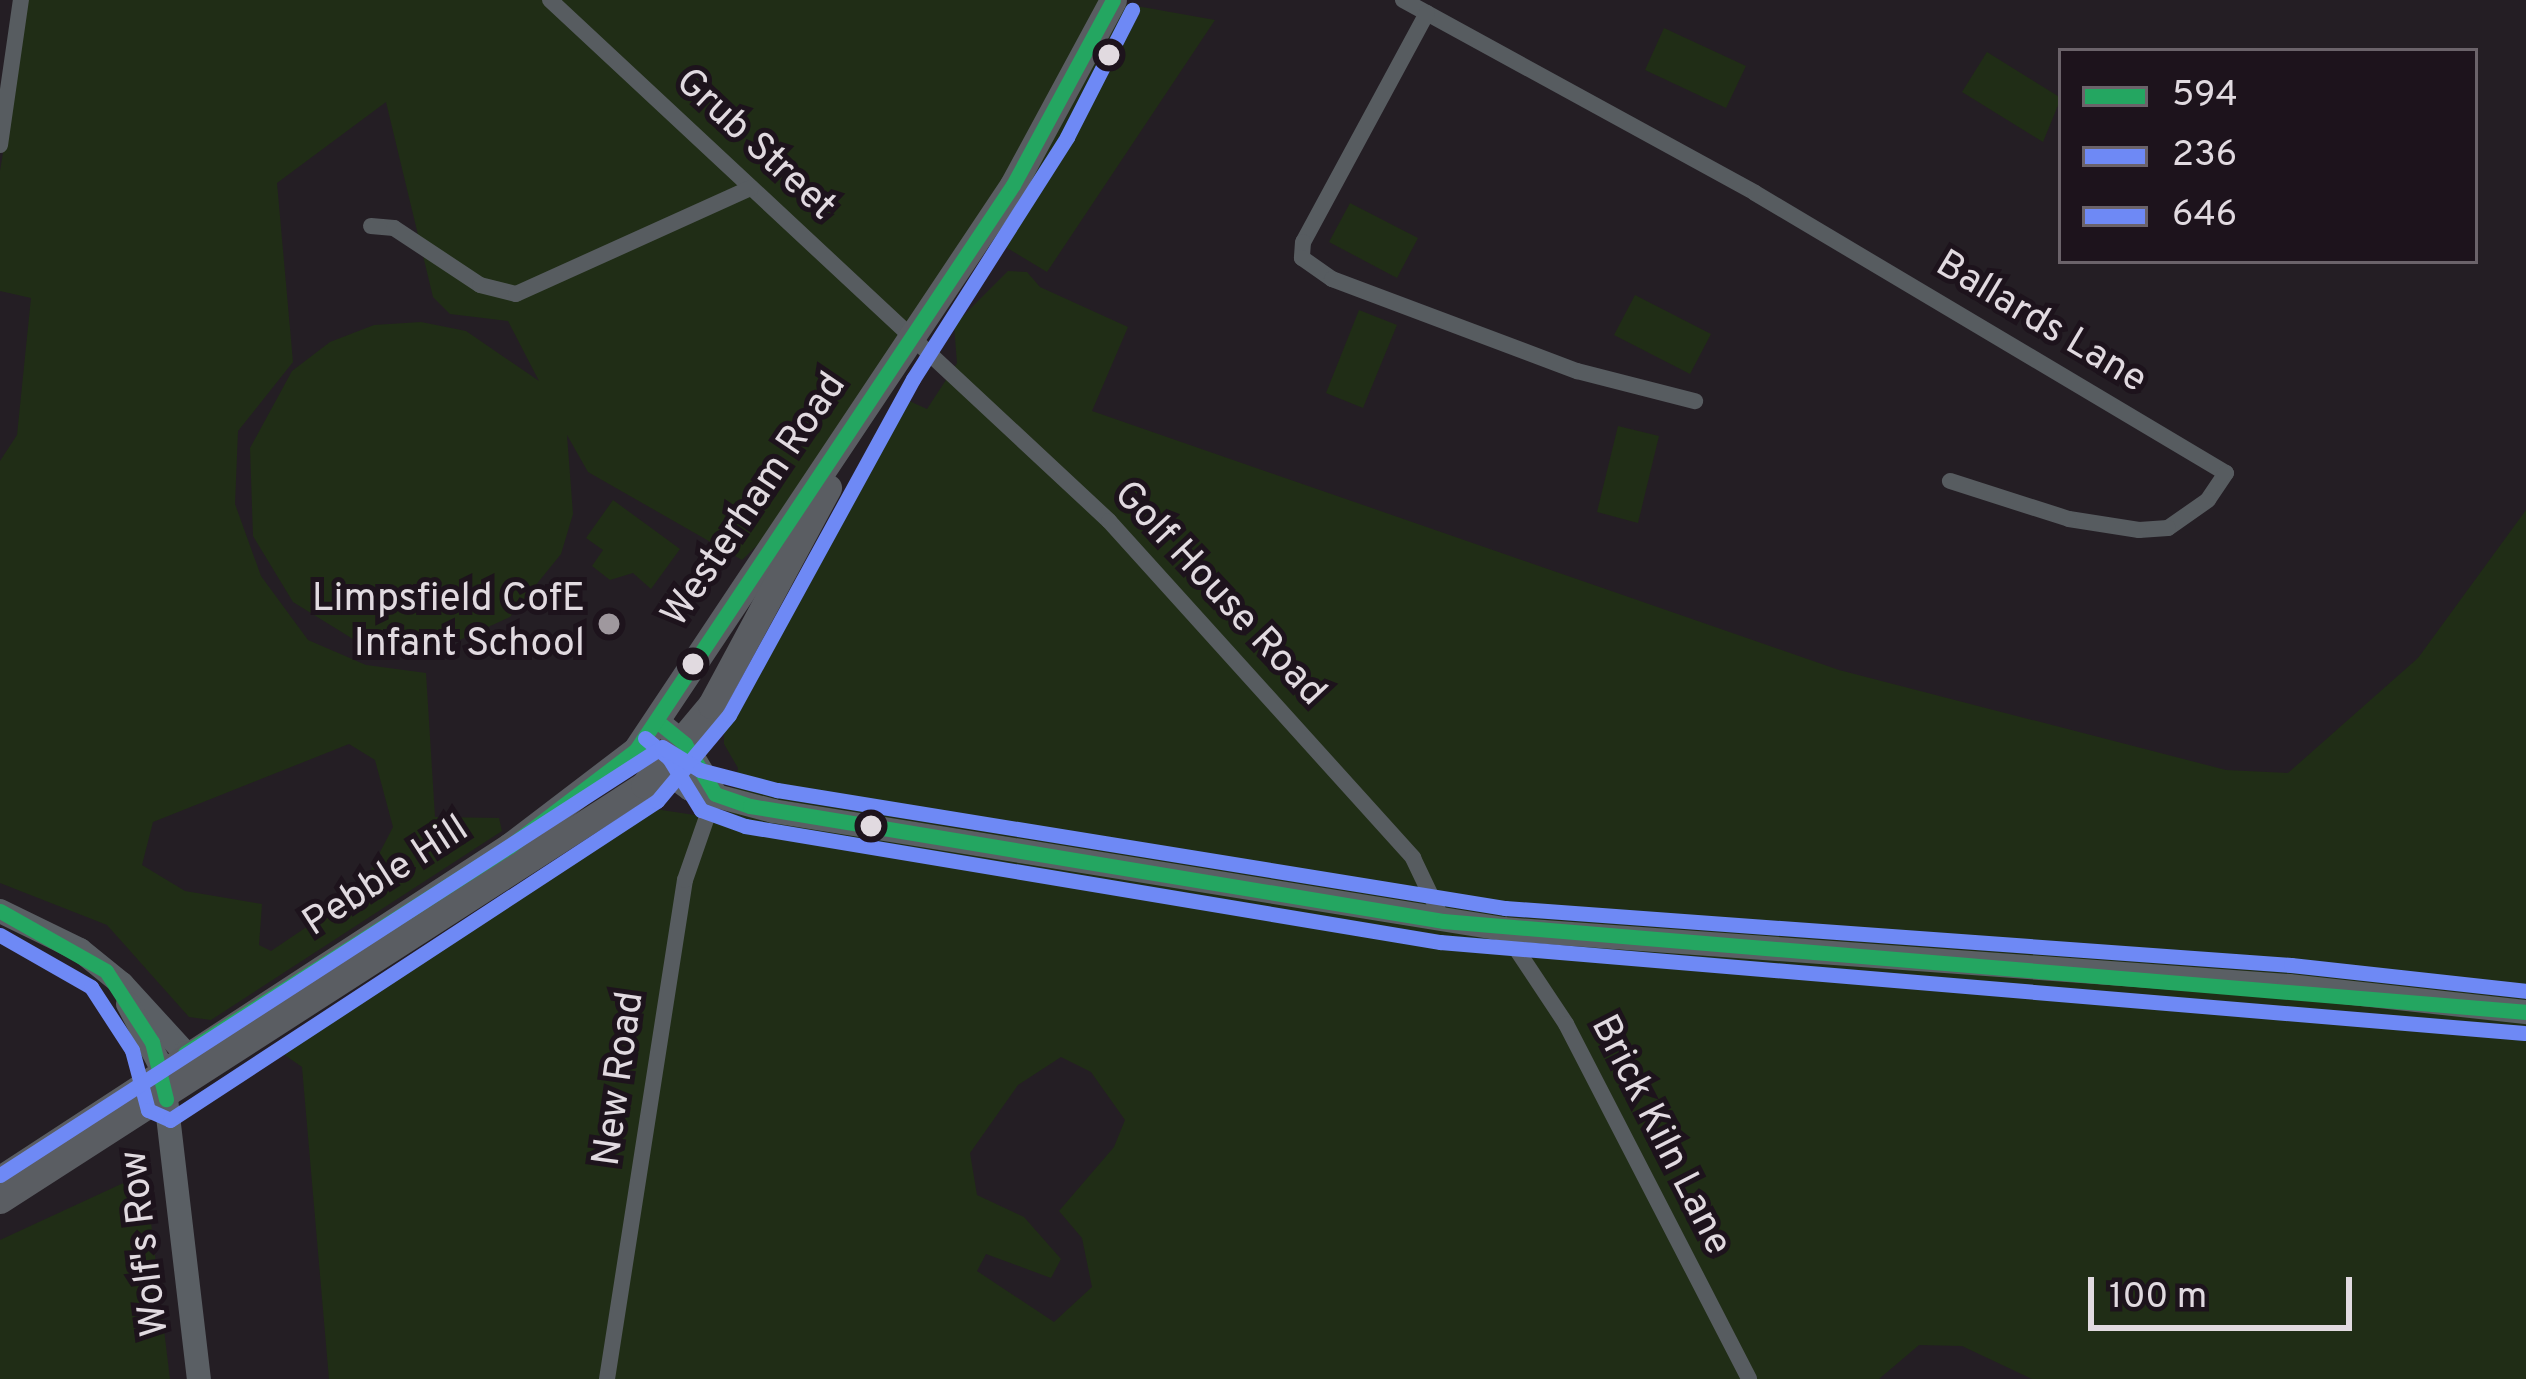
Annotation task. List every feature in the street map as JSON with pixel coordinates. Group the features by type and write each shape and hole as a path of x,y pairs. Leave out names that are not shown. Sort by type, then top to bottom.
{"main road":[{"name":"Westerham Road","path":"664,768 685,744 895,368 1048,126 1113,0"},
{"name":"Westerham Road","path":"646,737 862,405 895,368"},
{"path":"646,737 685,744 716,794"},
{"path":"646,737 664,768 690,789 773,812 1503,929 2231,982 2526,1012"},
{"name":"Pebble Hill","path":"175,1078 510,846 646,737"},
{"name":"Pebble Hill","path":"175,1078 664,768"},
{"path":"0,911 106,971 175,1078"},
{"path":"0,1180 175,1078"},
{"path":"0,1199 175,1078"},
{"name":"Wolf's Row","path":"175,1078 199,1379"}],"street":[{"path":"0,145 21,0"},
{"name":"Grub Street","path":"550,0 914,338"},
{"name":"Ballards Lane","path":"1403,0 1764,198 2225,473 2208,500 2168,528 2139,530 2069,519 1950,481"},
{"path":"1427,14 1303,242 1302,258 1332,279 1577,370 1695,401"},
{"path":"371,226 394,229 480,285 516,294 751,188"},
{"name":"Golf House Road","path":"914,338 1109,521 1413,859 1443,920"},
{"name":"New Road","path":"607,1379 685,880 716,794"},
{"name":"Brick Kiln Lane","path":"1503,929 1566,1024 1749,1379"}],"green space":[{"path":"28,0 1103,0 1215,20 1047,272 974,228 770,533 742,560 588,472 567,435 573,514 561,554 510,617 442,648 361,644 293,602 253,536 250,448 292,371 330,342 374,325 421,322 466,331 539,381 508,321 450,314 433,297 386,102 277,183 293,362 238,431 235,504 261,576 308,640 366,665 426,673 435,817 499,818 502,831 211,1020 189,1017 107,925 0,883 0,461 17,435 31,298 0,291 0,171","holes":["349,744 375,760 393,827 360,891 271,951 259,945 262,904 185,891 142,865 153,822"]},
{"path":"1664,28 1746,66 1726,108 1645,70"},
{"path":"1987,52 2058,96 2058,105 2043,142 1962,92"},
{"path":"1350,203 1418,238 1397,278 1329,242"},
{"path":"1008,271 1027,272 1040,287 1128,327 1092,411 1839,670 2226,770 2288,773 2418,658 2526,510 2526,1379 2032,1379 1962,1346 1919,1345 1879,1379 329,1379 302,1067 279,1051 635,806 728,820 738,768 724,744 724,717 905,399 927,409 957,363 954,325","holes":["1061,1057 1091,1072 1125,1120 1114,1147 1059,1211 1082,1238 1092,1287 1054,1322 977,1271 986,1254 1051,1278 1061,1259 1024,1217 977,1195 970,1153 1018,1085"]},
{"path":"1635,295 1711,334 1690,374 1614,335"},
{"path":"1359,310 1397,325 1363,408 1326,393"},
{"path":"1618,426 1659,436 1638,523 1597,512"},
{"path":"613,500 680,549 651,589 633,573 610,580 592,566 603,550 586,538"},
{"path":"145,1173 170,1379 0,1379 0,1240"}],"transit line":[{"name":"594","path":"185,1053 510,846 636,750 1013,185 1113,0"},
{"name":"236","path":"0,935 91,987 132,1050 148,1110 170,1120 657,801 729,715 913,379 1067,137 1132,10"},
{"name":"594","path":"658,722 685,744 715,794 750,806 1443,921 2526,1012"},
{"name":"236","path":"645,738 669,758 701,810 745,826 1440,942 2524,1033"},
{"name":"646","path":"0,1175 662,747 700,770 777,790 1505,908 2291,965 2526,991"},
{"name":"594","path":"0,911 106,971 152,1042 166,1099"}],"place":[{"name":"Limpsfield CofE Infant School","path":"609,624"}]}
